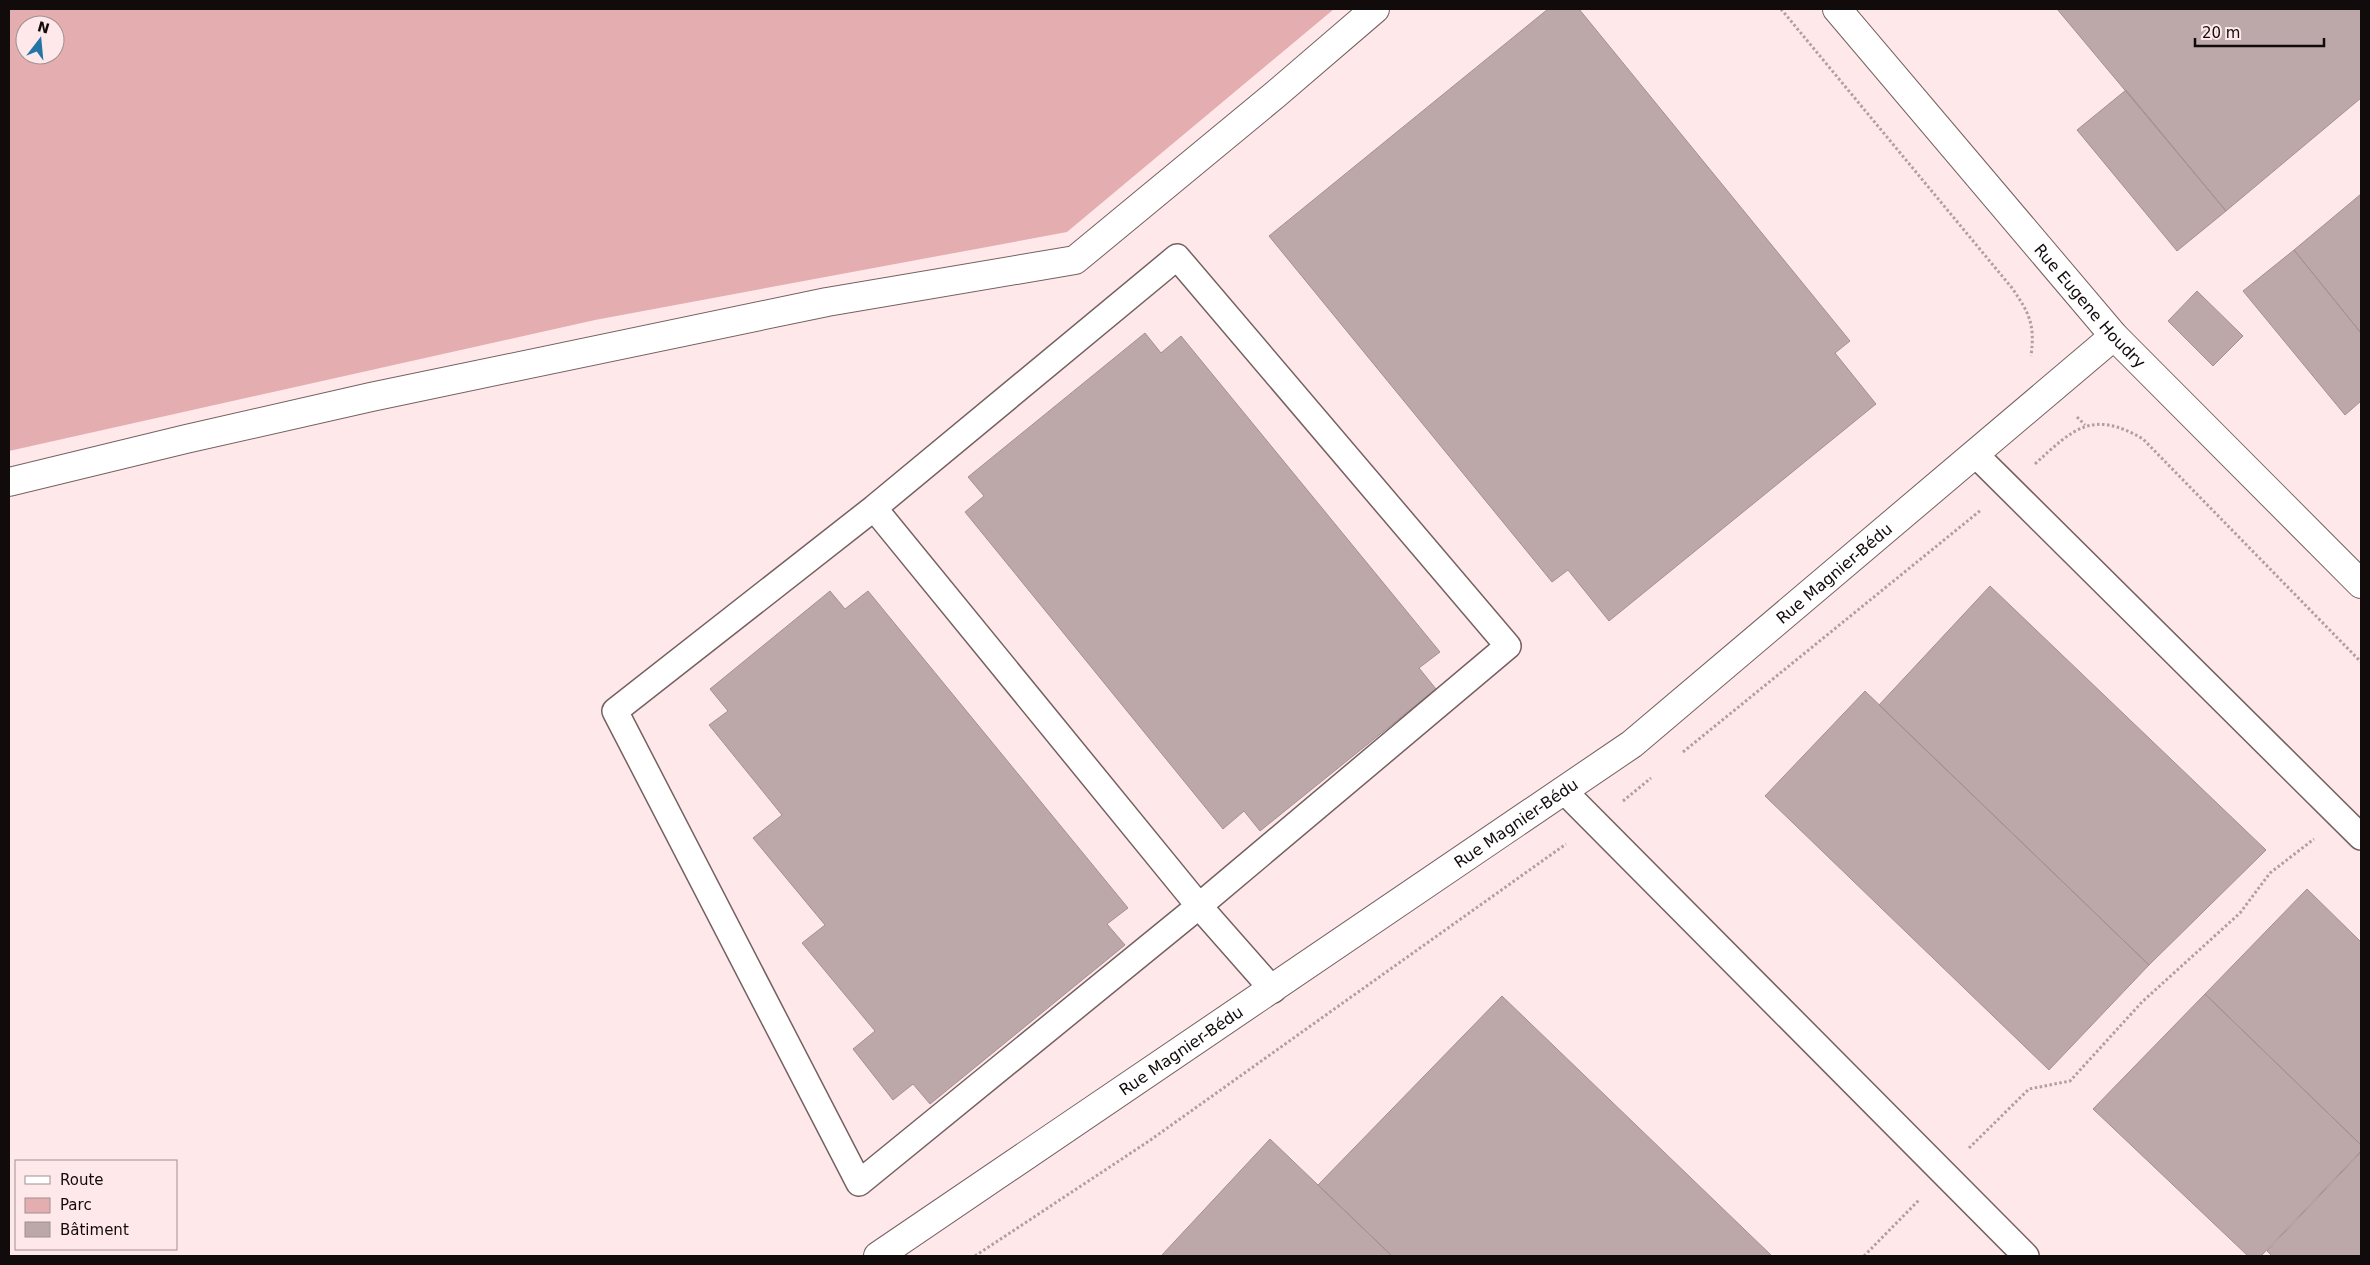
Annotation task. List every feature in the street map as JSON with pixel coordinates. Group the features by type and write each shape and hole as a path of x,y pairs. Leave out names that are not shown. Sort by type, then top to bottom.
{"street":[{"path":"9,482 186,439 361,400 817,304 1074,260 1276,94 1375,9"},
{"name":"Rue Eugene Houdry","path":"1837,9 2114,336 2361,584"},
{"name":"Rue Magnier-Bédu","path":"878,1256 1273,990 1632,744 2114,336"}],"lane":[{"path":"1177,257 1508,646 1199,906 859,1183 615,711 874,508 1177,257"},
{"path":"1976,454 2008,488 2361,837"},
{"path":"874,508 1199,906 1273,990"},
{"path":"1564,792 2026,1256"}],"path":[{"path":"1781,9 2012,288 2028,311 2032,324 2030,367 2085,425"},
{"path":"1677,757 2008,488 2058,443 2085,425 2105,425 2128,430 2143,439 2361,662"},
{"path":"975,1256 1149,1141 1595,823 1654,776"},
{"path":"1864,1256 2029,1089 2070,1081 2142,1002 2240,913 2270,873 2341,818"}],"green space":[{"path":"9,9 1334,9 1067,232 595,320 9,451"}],"building":[{"path":"1548,9 1579,9 1850,341 1835,353 1876,404 1609,621 1568,570 1552,582 1269,236"},
{"path":"2057,9 2361,9 2361,98 2226,211"},
{"path":"2126,90 2226,211 2177,251 2077,130"},
{"path":"2361,194 2361,333 2294,250"},
{"path":"2294,250 2361,333 2361,401 2345,415 2243,291"},
{"path":"2197,291 2243,336 2213,366 2168,321"},
{"path":"1145,333 1161,353 1181,336 1440,652 1419,668 1436,689 1260,831 1244,811 1223,829 965,512 984,496 968,477"},
{"path":"1990,586 2266,850 2149,965 1879,705"},
{"path":"830,591 845,609 868,591 1128,908 1107,924 1125,945 930,1104 913,1084 893,1100 853,1049 875,1031 802,943 825,925 753,838 782,815 709,725 728,711 710,689"},
{"path":"1865,691 2149,965 2049,1070 1765,796"},
{"path":"2307,889 2361,942 2361,1145 2205,994"},
{"path":"2205,994 2361,1145 2361,1151 2261,1256 2248,1256 2093,1109"},
{"path":"1502,996 1772,1256 1392,1256 1318,1185"},
{"path":"1270,1139 1318,1185 1392,1256 1161,1256"},
{"path":"2361,1152 2361,1256 2272,1256 2267,1251"}]}
